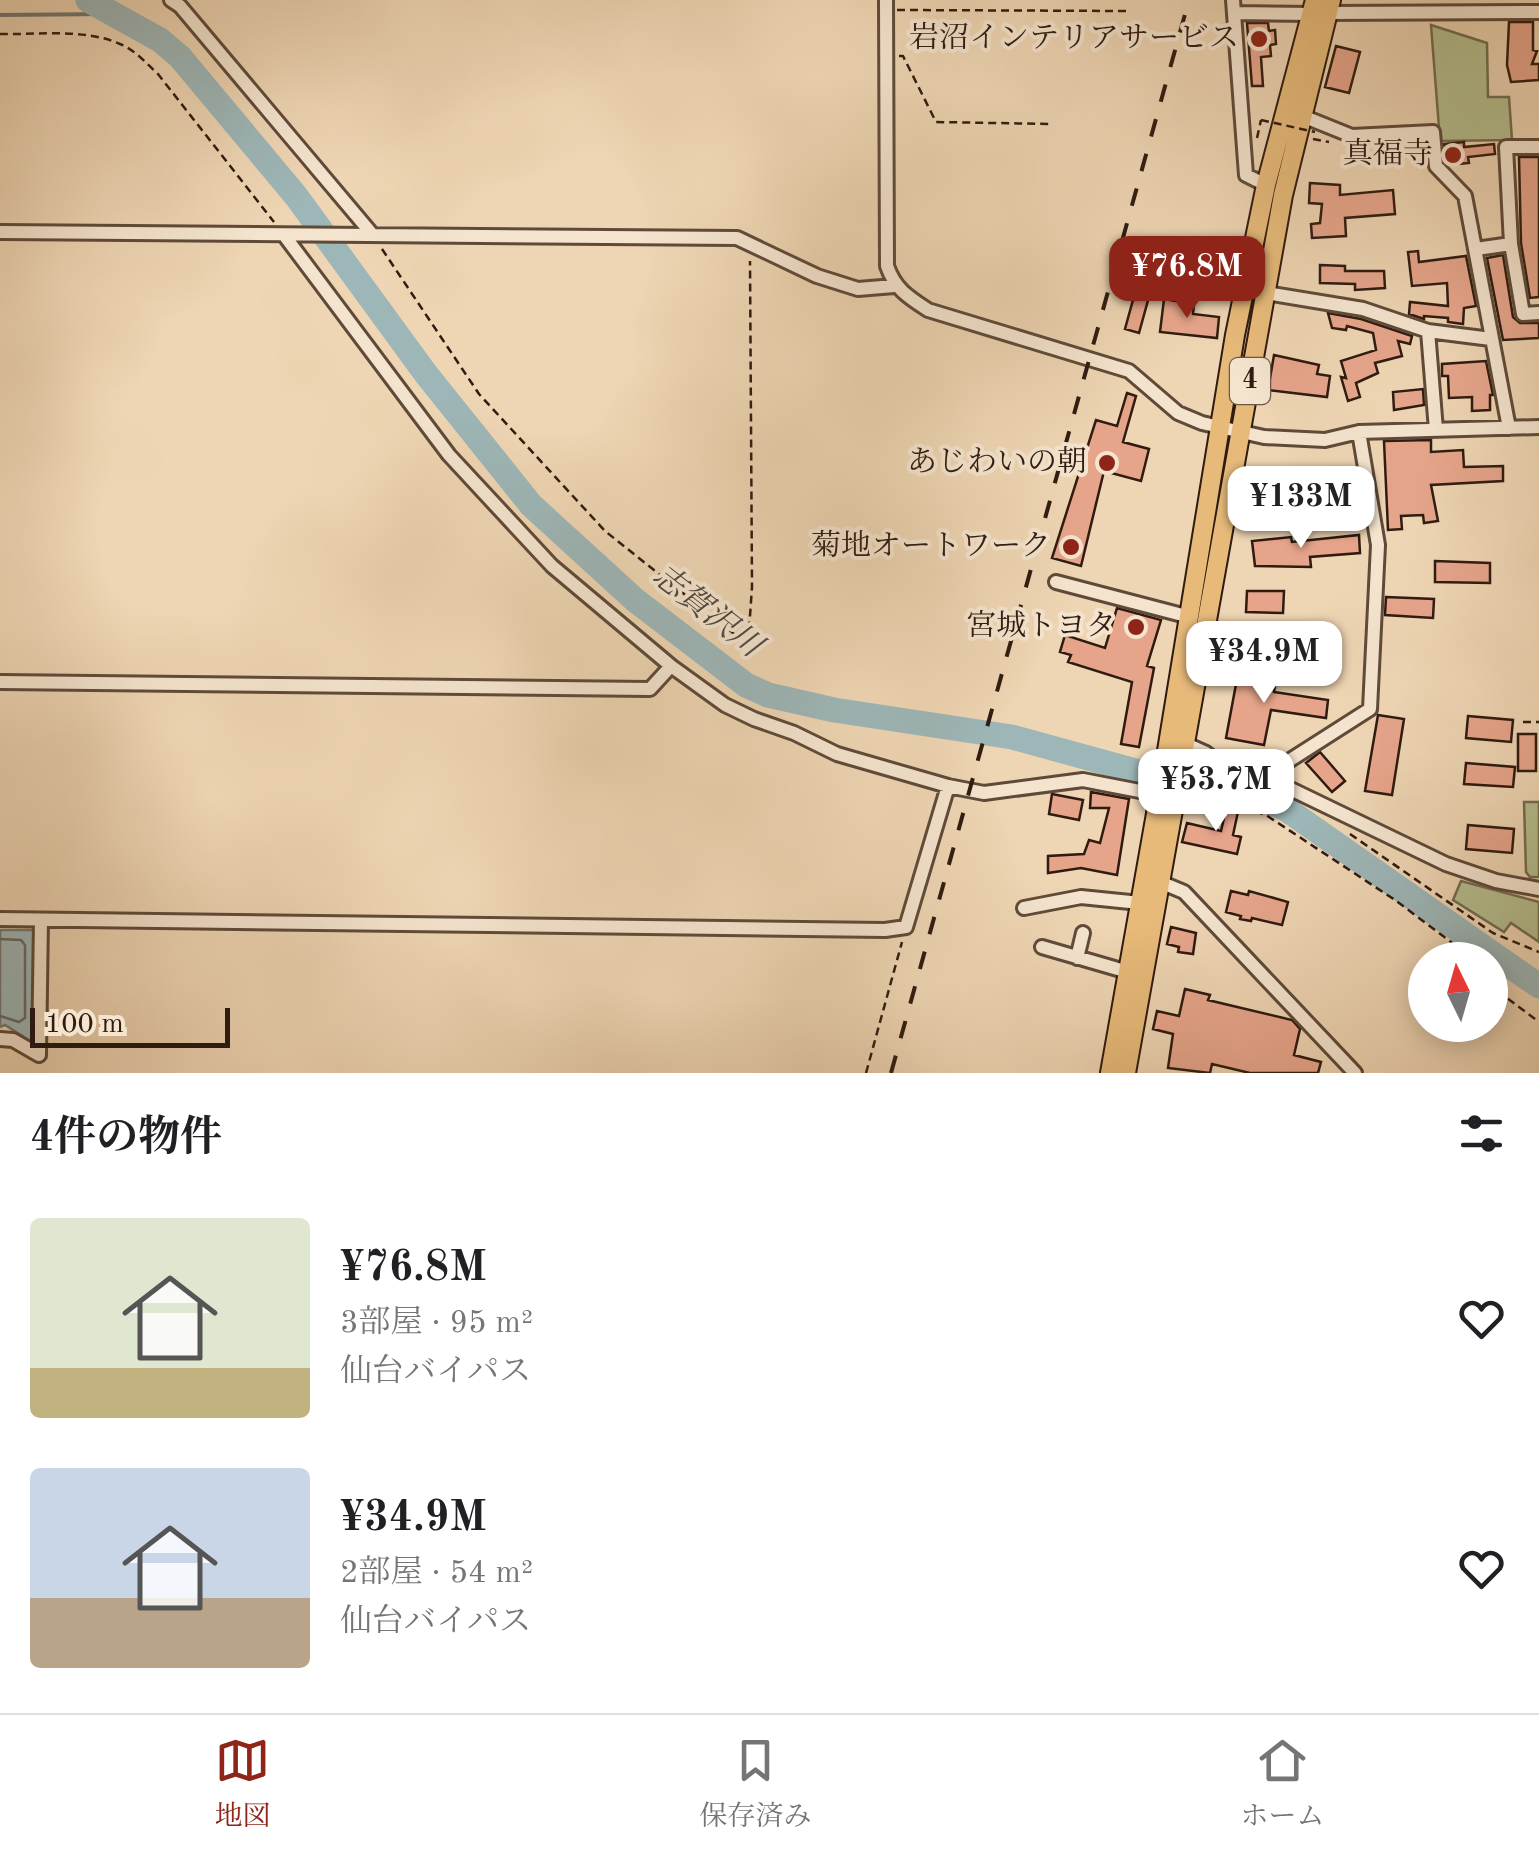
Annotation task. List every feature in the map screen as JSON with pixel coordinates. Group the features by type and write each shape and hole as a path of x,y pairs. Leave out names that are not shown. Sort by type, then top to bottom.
{"highway":[{"name":"4","path":"1174,764 1186,744 1321,7"},
{"name":"4","path":"1110,1073 1140,904 1174,764 1190,618 1235,335 1266,185 1321,7"},
{"name":"4","path":"1126,1073 1160,882 1168,794"}],"street":[{"path":"171,0 180,6 367,234"},
{"path":"886,5 886,266 894,286 928,310 1129,371 1178,413 1242,432 1290,440 1325,440 1360,432 1539,426"},
{"path":"1266,185 1246,175 1234,6 1460,6 1539,12"},
{"path":"1300,115 1352,136 1433,132 1436,166 1465,196 1509,428"},
{"path":"1539,147 1506,147 1511,244 1524,314 1539,313"},
{"path":"0,232 737,238 817,276 858,289 894,286"},
{"path":"288,235 449,455 552,566 671,666 725,705 837,754 948,786 984,793 1083,780 1168,794"},
{"path":"1476,250 1511,244"},
{"path":"1266,293 1363,309 1428,332 1491,339"},
{"path":"1428,332 1436,430"},
{"path":"1272,780 1287,762 1370,709 1378,545 1360,432"},
{"path":"1056,582 1190,618"},
{"path":"0,682 650,689 671,666"},
{"path":"1186,744 1228,770 1272,780 1446,864 1496,882 1539,888"},
{"path":"0,919 885,930 906,926 948,786"},
{"path":"1160,882 1184,892 1355,1073"},
{"path":"1024,908 1077,892 1140,904"},
{"path":"0,1039 13,1040 39,1054 41,920"},
{"path":"1077,958 1082,933"},
{"path":"1042,947 1128,972"}],"path":[{"path":"886,5 1127,10"},
{"path":"0,34 98,37 136,53 158,74 288,235"},
{"path":"886,55 903,56 936,122 1052,124"},
{"path":"1261,120 1314,132"},
{"path":"367,234 479,394 606,531 748,645 752,587 750,244"},
{"path":"1523,722 1539,722"},
{"path":"1168,794 1221,800 1266,815 1451,942"},
{"path":"1343,828 1493,933 1539,952"},
{"path":"866,1073 906,926"},
{"path":"1508,999 1539,1022"}],"green space":[{"path":"1431,25 1487,43 1488,97 1509,97 1512,140 1440,141"},
{"path":"1524,802 1539,802 1539,877 1530,877 1526,872"},
{"path":"1461,881 1539,902 1539,942 1511,923 1504,932 1453,900"}],"water":[{"path":"0,930 35,930 35,1044 5,1025 0,1027"}],"building":[{"path":"1509,22 1533,22 1533,50 1537,51 1532,64 1539,64 1539,80 1511,82 1507,65"},
{"path":"1247,23 1268,23 1269,31 1275,30 1276,44 1270,45 1271,56 1261,57 1263,86 1252,86"},
{"path":"1336,46 1360,52 1349,93 1325,87"},
{"path":"1464,142 1464,147 1494,144 1495,154 1468,157 1469,163 1449,165 1444,144"},
{"path":"1519,157 1539,157 1539,297 1530,298 1521,243"},
{"path":"1310,183 1340,185 1340,195 1393,190 1395,214 1345,218 1346,236 1312,238 1311,224 1320,223 1322,204 1309,203"},
{"path":"1418,251 1419,262 1466,256 1476,306 1464,308 1463,324 1448,322 1448,318 1424,319 1409,314 1410,302 1448,306 1447,283 1412,286 1408,252"},
{"path":"1503,255 1513,317 1520,323 1539,323 1539,338 1503,340 1487,258"},
{"path":"1320,265 1345,266 1345,271 1384,271 1385,288 1355,290 1355,284 1320,283"},
{"path":"1136,289 1150,293 1139,333 1125,329"},
{"path":"1164,299 1194,304 1193,314 1219,317 1217,338 1160,332"},
{"path":"1328,313 1412,336 1410,344 1398,341 1402,356 1375,363 1378,373 1356,383 1360,397 1348,401 1341,361 1376,350 1373,333 1347,326 1346,330 1332,328"},
{"path":"1274,355 1319,365 1317,374 1330,376 1327,397 1268,390"},
{"path":"1486,361 1493,395 1490,410 1472,411 1472,397 1449,398 1448,376 1442,376 1442,364"},
{"path":"1423,389 1424,405 1394,410 1393,392"},
{"path":"1127,393 1136,396 1123,442 1149,449 1141,481 1104,471 1081,566 1052,558 1096,420 1117,426"},
{"path":"1431,440 1431,452 1463,450 1464,467 1503,466 1503,481 1431,485 1438,521 1424,523 1423,515 1401,516 1402,529 1388,530 1384,441"},
{"path":"1355,471 1358,489 1341,490 1342,495 1319,496 1319,506 1309,507 1307,474"},
{"path":"1359,535 1360,553 1310,557 1311,567 1255,566 1252,541 1291,537 1292,542"},
{"path":"1435,561 1490,563 1490,583 1435,582"},
{"path":"1247,591 1284,591 1283,613 1246,612"},
{"path":"1386,597 1434,599 1433,618 1385,615"},
{"path":"1117,608 1161,620 1147,666 1154,668 1139,747 1121,744 1132,682 1068,662 1071,655 1060,652 1065,635 1105,648"},
{"path":"1315,648 1326,649 1325,673 1289,670 1290,660 1313,662"},
{"path":"1239,668 1277,674 1274,692 1328,700 1326,718 1271,710 1264,745 1226,738"},
{"path":"1378,715 1404,719 1392,795 1365,791"},
{"path":"1468,716 1513,720 1511,742 1466,738"},
{"path":"1518,734 1536,734 1536,771 1518,771"},
{"path":"1320,752 1345,781 1332,792 1306,763"},
{"path":"1466,763 1515,767 1513,787 1464,784"},
{"path":"1091,792 1129,799 1117,875 1081,868 1048,873 1048,856 1084,854 1089,840 1100,843 1109,808 1090,808"},
{"path":"1052,794 1083,800 1079,820 1049,814"},
{"path":"1227,805 1239,807 1233,835 1241,837 1237,854 1182,842 1187,823 1221,831"},
{"path":"1468,825 1514,829 1512,853 1466,849"},
{"path":"1231,891 1248,895 1249,891 1288,902 1282,925 1240,919 1241,916 1226,912"},
{"path":"1171,927 1196,933 1193,954 1178,952 1179,947 1167,944"},
{"path":"1185,989 1210,995 1208,1000 1292,1020 1300,1029 1294,1055 1321,1062 1318,1073 1250,1073 1212,1064 1210,1073 1168,1068 1173,1034 1153,1029 1157,1011 1179,1016"}],"waterway":[{"name":"志賀沢川","path":"88,0 160,40 180,57 296,196 426,374 531,505 635,600 746,685 768,695 834,710 1012,737 1143,773 1245,791 1286,809 1539,986"},
{"path":"0,15 109,14"}],"railway":[{"path":"891,1073 1189,0"}],"place":[{"name":"岩沼インテリアサービス","path":"1259,39"},
{"name":"真福寺","path":"1453,155"},
{"name":"あじわいの朝","path":"1107,463"},
{"name":"菊地オートワーク","path":"1071,547"},
{"name":"宮城トヨタ","path":"1136,627"}]}
